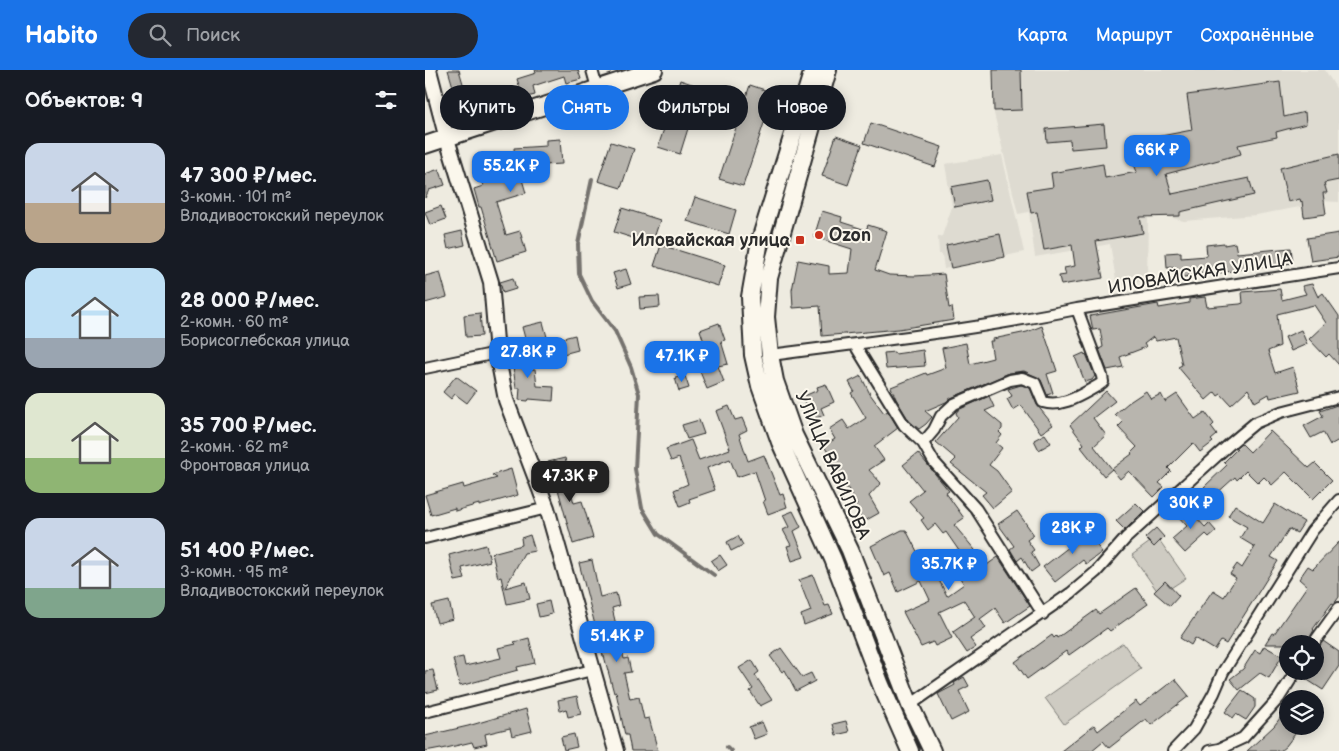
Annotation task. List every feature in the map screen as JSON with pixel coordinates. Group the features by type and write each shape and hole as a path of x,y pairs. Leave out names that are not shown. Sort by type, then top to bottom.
{"main road":[{"path":"606,85 654,70"},
{"name":"УЛИЦА ВАВИЛОВА","path":"824,85 828,70"},
{"path":"809,73 813,85"},
{"name":"УЛИЦА ВАВИЛОВА","path":"809,73 757,256 749,298 753,355 759,386 779,442 833,559 881,685 910,751"},
{"path":"425,146 544,106"},
{"name":"УЛИЦА ВАВИЛОВА","path":"811,130 769,278 765,317 770,355 775,380 794,435 850,550 910,705 932,751"}],"street":[{"path":"429,70 447,138 491,282 497,353 506,400 547,508 616,751"},
{"path":"592,70 596,85"},
{"name":"ИЛОВАЙСКАЯ УЛИЦА","path":"770,355 855,345 1339,268"},
{"path":"923,443 941,416 954,404 1010,380 1022,378 1035,383 1043,402 1053,405 1070,400 1103,382 1077,309"},
{"path":"855,345 904,425 923,443 934,462 977,509 1043,614"},
{"path":"425,368 497,353"},
{"path":"910,705 1071,593 1095,572 1126,538 1255,423 1281,412 1339,397"},
{"path":"1173,751 1194,729 1214,694 1223,672 1312,531 1339,500"},
{"path":"425,538 547,508"},
{"path":"1320,635 1339,608"},
{"path":"425,712 592,670"},
{"path":"1209,751 1219,749 1243,738 1279,698 1290,680"}],"shaded area":[{"path":"993,70 1325,70 1339,93 1339,202 1320,201 1305,206 1256,215 1184,221 1164,216 1148,216 1147,280 1117,286 1110,244 1035,257 1029,212 1018,214 993,109"},
{"path":"1002,155 1024,252 944,269 942,254 939,254 938,237 942,236 952,207 945,164"},
{"path":"1157,537 1186,578 1160,595 1132,555"},
{"path":"1123,643 1141,669 1064,724 1045,698"}],"building":[{"path":"448,70 459,70 463,85 452,85"},
{"path":"535,70 578,70 581,79 566,83 564,76 534,86 519,85 517,79 536,73"},
{"path":"993,70 1021,70 1022,110 994,111"},
{"path":"680,80 695,85 678,85"},
{"path":"1280,82 1284,117 1305,112 1306,124 1276,132 1277,137 1238,145 1241,154 1166,174 1172,194 1249,178 1254,195 1180,212 1180,216 1140,217 1143,233 1096,241 1103,278 1061,285 1059,276 1066,275 1064,268 1075,266 1072,245 1044,250 1037,212 1031,213 1027,191 1053,187 1051,173 1103,164 1105,178 1137,172 1132,159 1159,155 1156,137 1192,130 1187,95"},
{"path":"750,85 758,88 758,130 762,130 743,186 719,179 735,130 748,130 748,91"},
{"path":"871,123 942,147 935,167 864,143"},
{"path":"1104,124 1106,146 1071,149 1070,140 1047,142 1046,129"},
{"path":"664,130 688,130 680,154 658,147"},
{"path":"836,136 862,145 848,185 822,176"},
{"path":"560,139 562,164 543,165 544,175 521,176 526,193 496,202 506,235 520,231 526,252 497,261 474,189 483,186 475,159 484,155 490,171 503,180 516,176 514,148 546,146 546,140"},
{"path":"611,142 634,149 621,188 598,181"},
{"path":"1339,154 1339,180 1324,183 1327,193 1323,193 1326,214 1304,217 1302,201 1300,199 1288,202 1280,168"},
{"path":"439,169 438,171 440,171 445,185 429,190 425,198 425,174"},
{"path":"987,180 991,200 955,207 951,187"},
{"path":"695,197 736,210 729,234 687,221"},
{"path":"441,206 446,219 430,225 425,212"},
{"path":"622,208 660,220 652,244 614,232"},
{"path":"822,211 842,217 841,222 866,230 868,225 887,231 875,270 889,275 944,274 949,308 952,307 954,320 899,329 822,336 820,306 793,308 792,290 798,260 829,266 829,274 849,273 852,249 814,237"},
{"path":"462,231 465,245 448,249 445,235"},
{"path":"1339,233 1339,257 1311,261 1307,238"},
{"path":"1000,234 1005,257 951,268 946,245"},
{"path":"1224,243 1224,245 1235,243 1237,253 1291,248 1293,263 1212,274 1212,272 1189,274 1190,276 1178,278 1177,270 1173,270 1173,267 1167,268 1166,253 1181,252 1181,258 1207,256 1206,245"},
{"path":"661,245 725,265 718,286 654,266"},
{"path":"626,269 631,284 618,288 613,273"},
{"path":"440,272 447,297 425,303 425,276"},
{"path":"513,278 516,289 503,293 500,282"},
{"path":"1312,284 1318,297 1323,293 1339,316 1339,365 1329,354 1326,357 1309,339 1326,323 1314,305 1277,314 1280,346 1268,351 1275,373 1293,367 1300,391 1270,398 1269,394 1255,402 1248,389 1231,405 1221,394 1218,396 1215,392 1206,400 1178,367 1182,365 1176,337 1156,341 1153,337 1144,344 1146,347 1120,357 1123,367 1107,370 1099,349 1103,347 1100,329 1093,330 1090,316 1158,304 1159,308 1189,303 1189,299 1205,297 1207,307 1240,304 1243,303 1242,292 1280,289 1282,300 1306,294 1302,286"},
{"path":"659,296 660,307 640,309 639,297"},
{"path":"480,313 482,336 466,337 464,315"},
{"path":"543,322 547,337 526,342 522,327"},
{"path":"719,323 725,340 721,341 728,364 718,366 724,382 707,389 691,349 704,342 700,330"},
{"path":"1042,326 1057,371 1047,374 1053,393 1047,395 1041,380 1024,371 1009,373 925,411 932,417 919,429 909,421 891,387 926,373 927,375 946,368 942,348 966,343 970,364 993,358 990,341 994,341 993,339 1027,332"},
{"path":"1301,330 1307,344 1291,351 1285,337"},
{"path":"575,335 578,350 563,354 559,339"},
{"path":"510,346 526,352 527,370 535,369 537,386 554,387 553,401 519,400 520,388 516,388"},
{"path":"923,350 925,366 886,369 884,353 894,352 895,354"},
{"path":"1084,353 1095,376 1092,380 1085,382 1075,357"},
{"path":"456,376 476,391 467,403 455,394 451,399 443,392"},
{"path":"685,376 689,388 679,391 675,378"},
{"path":"861,376 870,394 884,413 888,411 898,428 874,446 884,460 869,470 881,483 869,496 879,513 863,522 854,506 857,505 847,487 845,488 839,478 842,476 824,446 835,439 829,429 843,420 849,429 866,418 851,393 854,391 849,382"},
{"path":"826,384 834,402 821,408 824,415 811,420 802,397 818,390 817,387"},
{"path":"1021,385 1030,388 1037,405 1053,425 1041,433 1021,405 1013,410 1007,399 1012,396 1008,389"},
{"path":"1106,391 1115,401 1093,418 1106,435 1094,446 1112,469 1104,476 1081,447 1084,444 1070,425"},
{"path":"1146,391 1151,399 1161,394 1165,402 1177,394 1195,419 1205,412 1214,424 1211,427 1217,435 1211,440 1213,442 1200,452 1193,443 1168,468 1171,471 1159,483 1164,487 1154,497 1129,471 1120,479 1112,469 1132,454 1137,447 1118,427 1123,422 1115,414"},
{"path":"989,396 994,407 985,411 1002,425 1002,429 999,432 1002,435 996,443 1002,448 989,465 997,471 1012,492 993,508 982,495 986,492 951,464 956,459 936,442 958,417 956,413 958,410"},
{"path":"1337,405 1339,408 1339,440 1330,445 1323,432 1311,438 1304,426 1323,416 1320,411"},
{"path":"729,406 735,420 742,418 747,430 739,434 748,461 764,455 780,495 783,494 787,507 768,514 755,471 737,477 730,459 707,468 715,490 689,499 690,502 680,506 674,490 688,484 679,458 671,461 666,449 691,440 699,460 730,449 716,411"},
{"path":"699,420 704,434 687,439 682,425"},
{"path":"1270,431 1309,468 1315,463 1332,480 1313,499 1286,472 1272,485 1264,477 1258,483 1246,471 1237,480 1235,477 1214,496 1204,487 1227,465 1224,462 1242,444 1250,452"},
{"path":"1045,434 1051,443 1039,450 1034,440"},
{"path":"918,453 949,491 946,493 964,518 954,525 975,550 964,558 946,532 943,534 935,524 928,530 921,520 924,518 909,501 923,490 903,465"},
{"path":"565,458 570,479 567,479 574,503 582,501 593,538 573,544 556,482 553,483 548,462"},
{"path":"511,469 518,495 479,506 479,504 455,511 455,508 431,515 425,495 463,484 464,488 497,478 492,475"},
{"path":"1136,503 1144,511 1125,530 1116,521"},
{"path":"1275,504 1304,522 1297,533 1289,529 1271,557 1278,561 1226,644 1221,641 1215,650 1195,638 1191,645 1180,638 1213,590 1224,597 1236,578 1230,574 1237,564 1242,568 1255,547 1240,538 1247,527 1228,516 1235,505 1263,523"},
{"path":"1186,506 1205,527 1209,523 1216,531 1209,537 1206,534 1185,553 1172,539 1187,526 1176,514"},
{"path":"793,511 801,527 794,531 804,557 792,561 787,546 791,545 783,530 789,527 783,515"},
{"path":"1017,511 1034,535 1027,540 1034,550 1031,552 1039,566 1031,572 1022,557 1017,561 1010,549 1014,546 998,524"},
{"path":"1082,527 1102,552 1086,564 1083,560 1055,582 1043,567 1074,543 1069,537"},
{"path":"1156,528 1164,537 1154,547 1145,538"},
{"path":"902,530 906,530 924,565 930,562 947,596 964,584 952,566 966,557 977,572 998,557 1030,606 1005,623 995,608 980,619 986,628 970,639 976,647 967,653 953,632 975,617 964,600 939,612 952,638 935,646 933,642 921,647 903,612 930,600 921,581 898,592 890,573 884,576 871,546"},
{"path":"530,535 535,551 524,553 505,588 526,582 530,599 507,604 501,577 498,578 492,553 522,545 521,538"},
{"path":"738,536 743,545 731,551 727,542"},
{"path":"1339,542 1339,597 1334,604 1332,603 1313,629 1311,635 1279,635 1279,644 1265,644 1307,586 1299,579 1308,566 1313,569"},
{"path":"486,545 490,561 462,568 465,579 455,581 449,555"},
{"path":"720,555 727,565 718,571 711,561"},
{"path":"592,560 600,597 616,593 619,606 612,608 624,659 628,658 631,672 624,673 630,699 639,697 644,719 649,718 658,751 631,751 628,735 625,735 616,692 614,693 603,656 579,563"},
{"path":"813,575 825,606 829,605 833,614 804,625 801,615 811,611 799,580"},
{"path":"1165,581 1179,596 1170,606 1154,592"},
{"path":"1136,588 1148,604 1110,631 1107,628 1069,655 1066,651 1027,679 1015,662 1052,635 1054,638 1056,636 1057,638 1096,610 1099,614"},
{"path":"449,601 453,619 437,623 432,605"},
{"path":"549,601 552,614 539,617 536,604"},
{"path":"529,638 535,663 517,667 518,670 460,686 453,659 463,657 465,666 501,658 498,648 516,644 514,642"},
{"path":"1324,642 1339,652 1339,666 1323,690 1308,680 1324,680"},
{"path":"1264,646 1279,654 1279,661 1269,678 1260,673 1239,690 1230,679 1243,669 1255,650 1260,653"},
{"path":"781,648 802,677 811,673 815,681 796,691 785,670 782,672 770,656"},
{"path":"752,660 759,672 755,675 772,700 760,706 750,691 753,689 739,668"},
{"path":"433,670 438,690 425,693 425,671"},
{"path":"964,677 969,686 959,691 969,712 951,721 938,694 955,685 954,683"},
{"path":"1175,679 1189,696 1151,725 1146,719 1109,748 1103,741 1091,751 1061,751 1094,725 1098,731 1136,701 1140,706"},
{"path":"1242,690 1255,699 1255,707 1246,720 1236,714 1233,718 1225,712"},
{"path":"577,696 581,714 568,717 566,709 560,711 558,700"},
{"path":"526,709 532,731 512,736 510,728 485,734 487,744 474,747 472,742 425,751 425,736"},
{"path":"1279,719 1279,735 1294,735 1286,746 1280,751 1247,751"},
{"path":"846,721 849,732 836,735 833,724"},
{"path":"762,722 767,734 754,739 749,727"},
{"path":"574,734 577,747 564,750 561,737"}],"waterway":[{"path":"592,179 578,244 579,274 592,301 615,331 631,367 639,394 635,469 642,508 658,534 714,575"},
{"path":"727,747 731,751"}],"place":[{"name":"Ozon","path":"819,235"},
{"name":"Иловайская улица","path":"800,240"}]}
